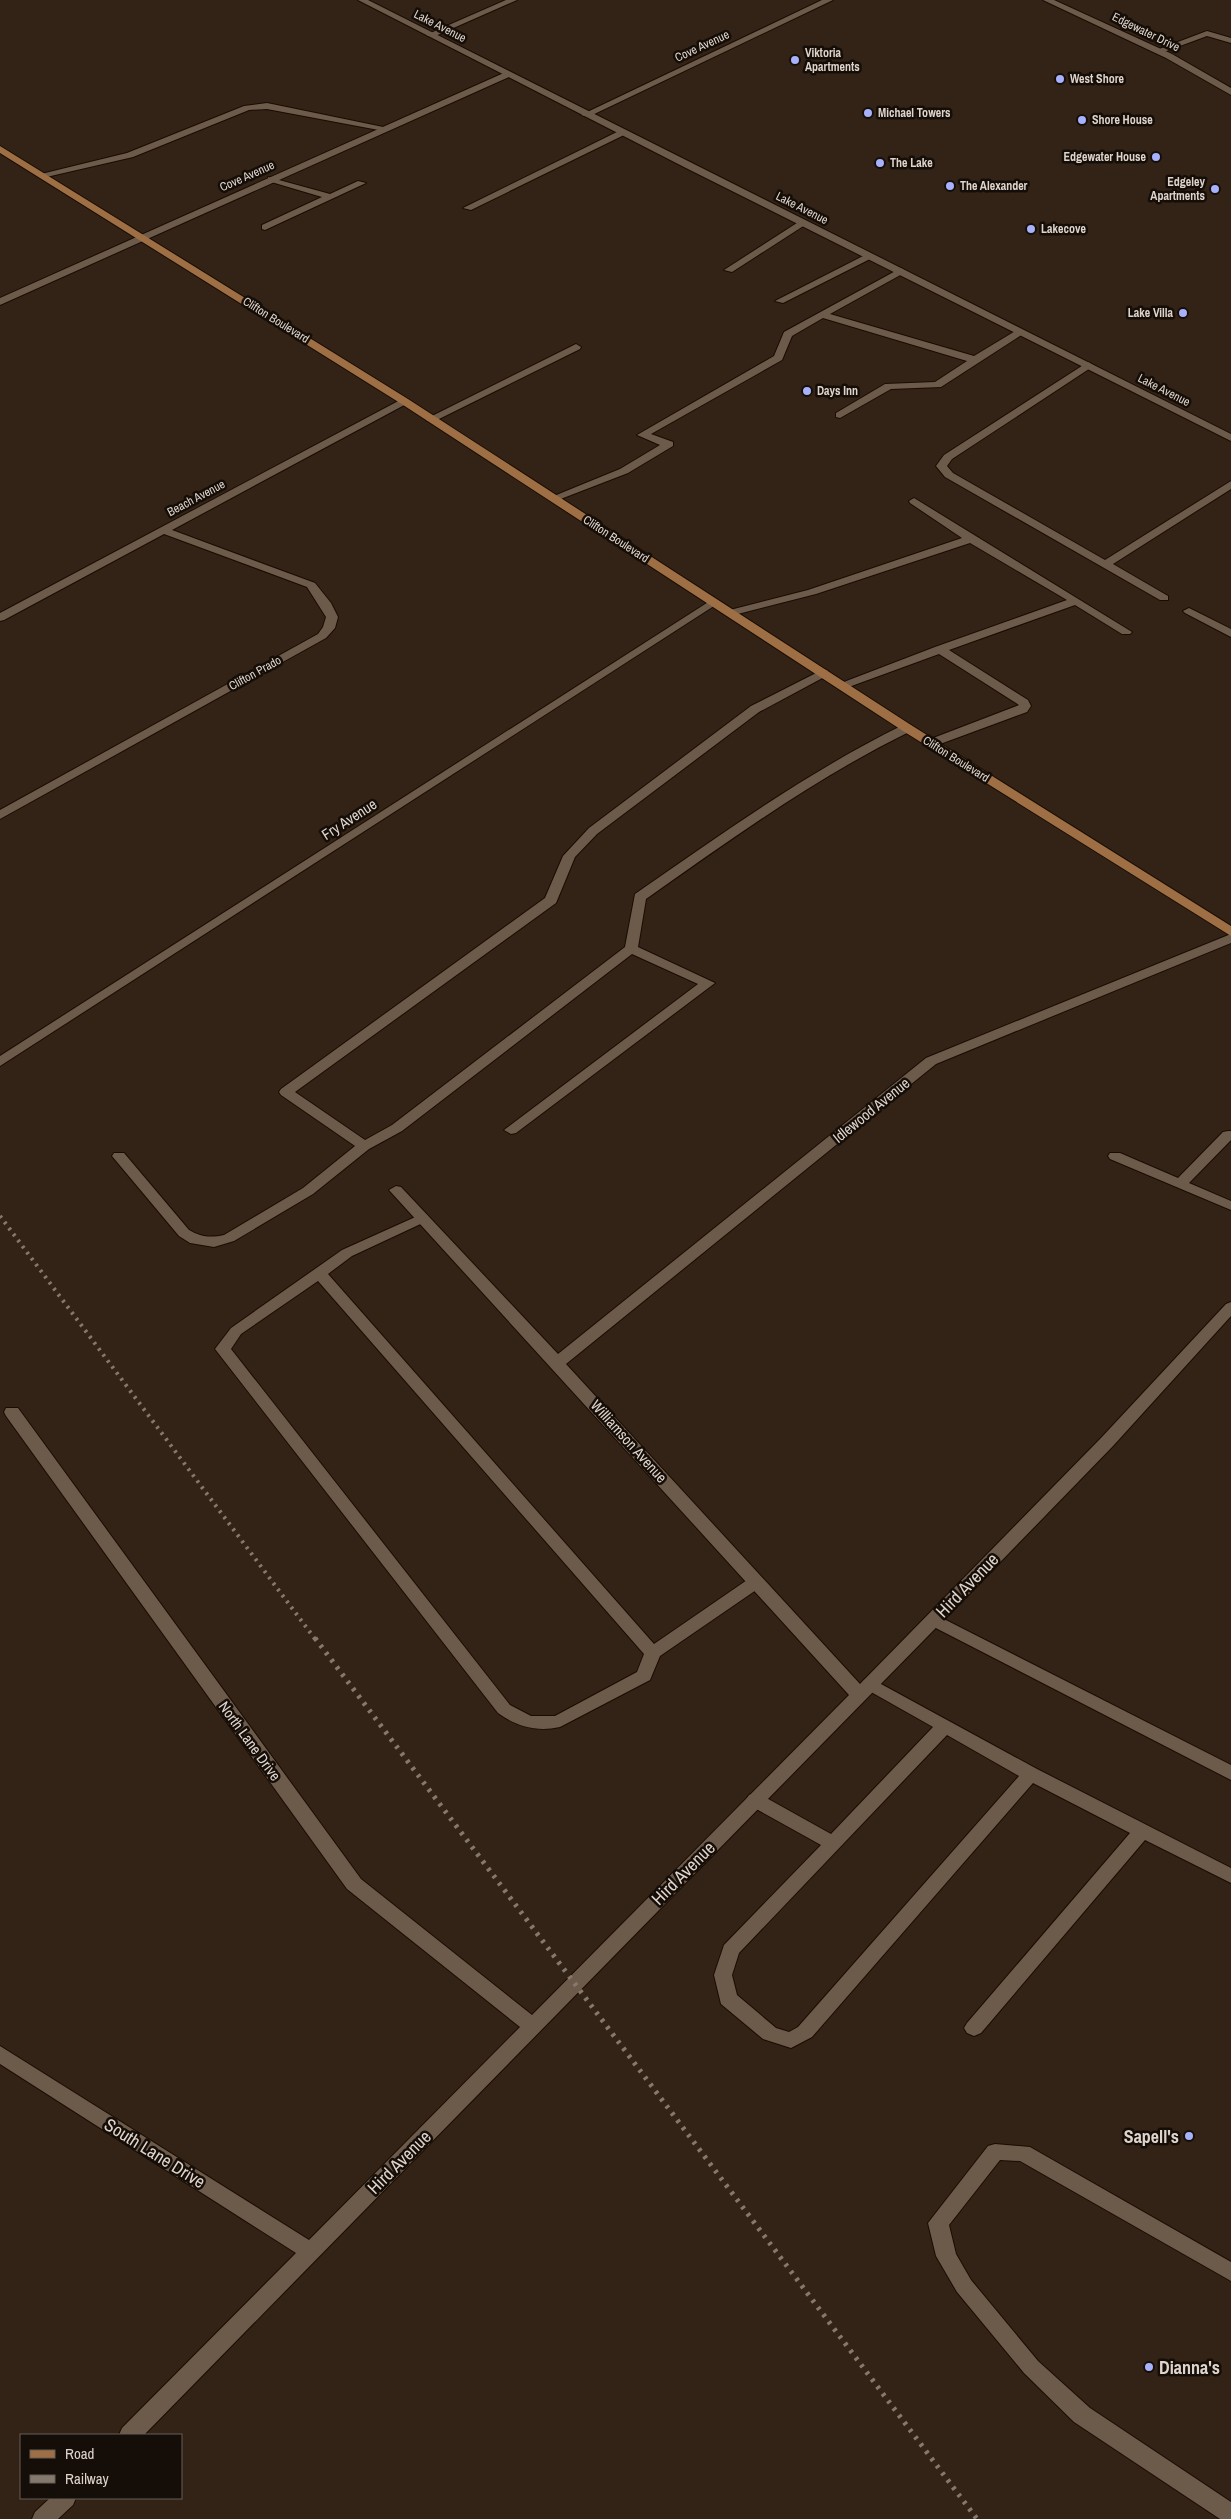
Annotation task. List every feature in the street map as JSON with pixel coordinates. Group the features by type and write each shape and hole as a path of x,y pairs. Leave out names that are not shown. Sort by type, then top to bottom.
{"main road":[{"name":"Clifton Boulevard","path":"0,149 431,418 907,728 1231,932"}],"street":[{"name":"Lake Avenue","path":"362,0 585,115 1231,438"},
{"path":"430,35 513,0"},
{"name":"Cove Avenue","path":"585,115 829,0"},
{"name":"Edgewater Drive","path":"1048,0 1158,51 1231,92"},
{"path":"1158,51 1207,33 1229,40"},
{"name":"Cove Avenue","path":"0,302 141,236 506,74"},
{"path":"42,175 130,155 247,108 267,106 384,128"},
{"path":"468,208 621,133"},
{"path":"272,179 330,197"},
{"path":"265,227 361,183"},
{"path":"729,270 803,223"},
{"path":"780,301 869,256"},
{"path":"554,498 624,471 669,444 642,435 778,358 788,334 900,271"},
{"path":"822,315 975,360"},
{"path":"840,415 889,386 936,385 1021,332"},
{"path":"431,418 576,347"},
{"path":"1088,365 948,457 941,466 949,475 1164,598"},
{"name":"Beach Avenue","path":"0,618 404,401"},
{"path":"1107,564 1231,484"},
{"path":"914,501 971,539 1126,632"},
{"name":"Clifton Prado","path":"0,815 322,636 328,628 332,617 330,611 311,585 165,531"},
{"path":"730,613 812,592 971,539"},
{"path":"842,685 1076,601"},
{"name":"Fry Avenue","path":"0,1062 713,602"},
{"path":"1189,611 1231,634"},
{"path":"932,744 1023,709 1025,706 1024,703 939,650"},
{"path":"364,1146 286,1092 551,900 569,856 593,831 755,709 824,673"},
{"path":"119,1156 184,1233 195,1240 214,1242 229,1238 308,1191 364,1146 397,1128 631,949 640,897 788,793 856,753 907,728"},
{"name":"Idlewood Avenue","path":"557,1362 931,1061 1231,938"},
{"path":"511,1130 708,984 631,949"},
{"path":"1180,1184 1228,1135"},
{"path":"1114,1156 1231,1206"},
{"name":"Williamson Avenue","path":"396,1190 557,1362 756,1582 864,1689 944,1728 1231,1876"},
{"path":"422,1218 347,1253 236,1331 223,1349 504,1709 518,1718 533,1724 548,1724 560,1721 644,1676 653,1653 756,1582"},
{"path":"320,1272 653,1653"},
{"name":"Hird Avenue","path":"131,2434 934,1620 1107,1442 1231,1307"},
{"name":"North Lane Drive","path":"12,1412 354,1884 533,2027"},
{"path":"934,1620 1231,1773"},
{"path":"944,1728 731,1950 723,1974 728,1999 770,2034 791,2040 805,2032 1031,1774"},
{"path":"755,1800 833,1843"},
{"path":"974,2028 1142,1831"},
{"name":"South Lane Drive","path":"0,2054 310,2252"},
{"path":"1231,2272 1023,2153 995,2152 938,2223 946,2256 964,2286 1031,2367 1082,2415 1231,2514"},
{"path":"43,2519 64,2499"}],"railway":[{"path":"0,1216 315,1639"},
{"path":"315,1638 977,2519"}],"place":[{"name":"Viktoria Apartments","path":"795,60"},
{"name":"West Shore","path":"1060,79"},
{"name":"Michael Towers","path":"868,113"},
{"name":"Shore House","path":"1082,120"},
{"name":"Edgewater House","path":"1156,157"},
{"name":"The Lake","path":"880,163"},
{"name":"The Alexander","path":"950,186"},
{"name":"Edgeley Apartments","path":"1215,189"},
{"name":"Lakecove","path":"1031,229"},
{"name":"Lake Villa","path":"1183,313"},
{"name":"Days Inn","path":"807,391"},
{"name":"Sapell's","path":"1189,2136"},
{"name":"Dianna's","path":"1149,2367"}]}
